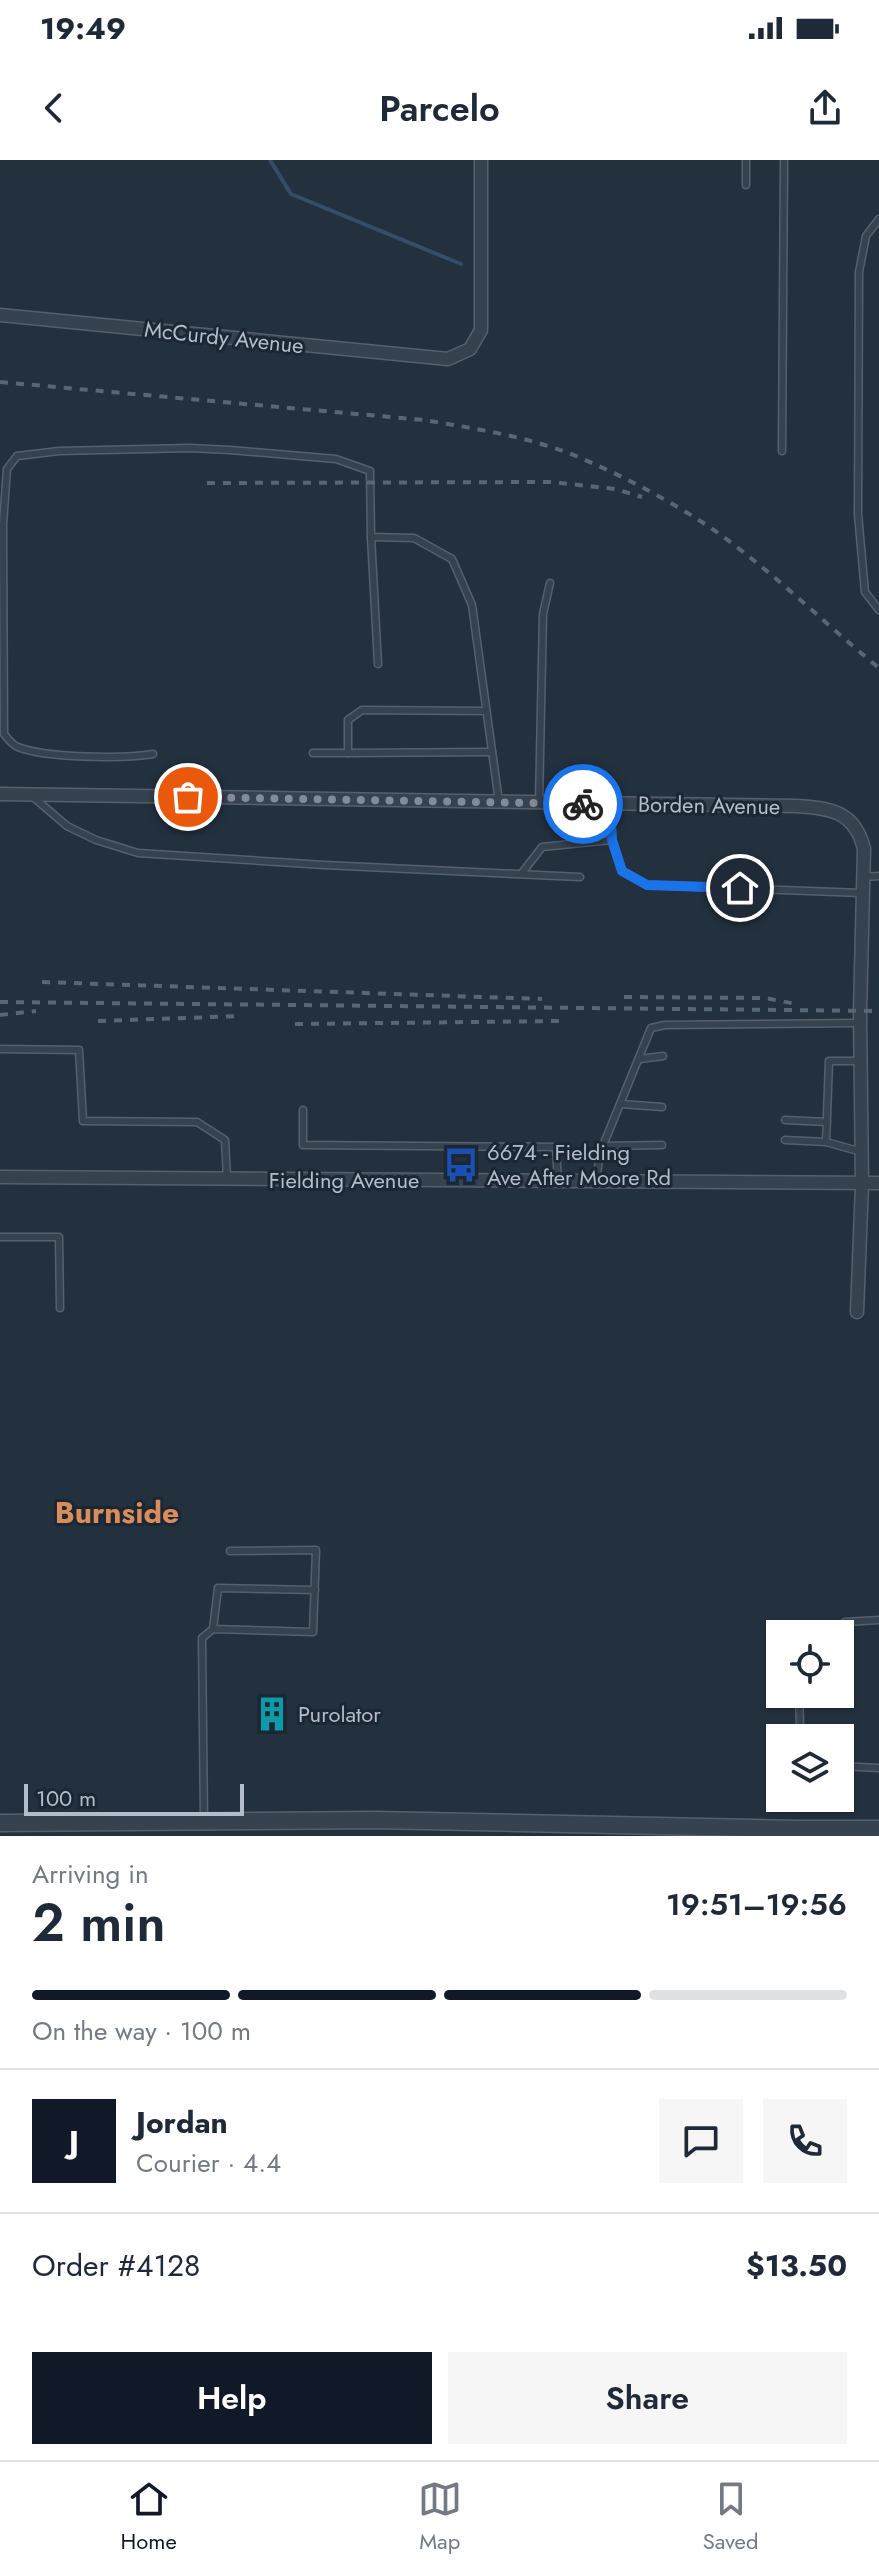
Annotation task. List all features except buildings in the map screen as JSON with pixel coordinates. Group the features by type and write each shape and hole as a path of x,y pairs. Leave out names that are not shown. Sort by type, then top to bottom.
{"street":[{"name":"McCurdy Avenue","path":"0,315 448,359 470,349 481,330 481,160"},
{"name":"Borden Avenue","path":"0,794 821,808 842,814 860,834 864,849 863,877"},
{"path":"857,1312 862,1184 860,1023 863,877"},
{"name":"Fielding Avenue","path":"0,1177 879,1183"},
{"path":"0,1823 375,1820 570,1830 798,1833 879,1829"}],"lane":[{"path":"746,160 746,185"},
{"path":"782,451 784,160"},
{"path":"879,219 866,236 859,272 858,499 865,592 879,610"},
{"path":"153,754 134,757 45,753 15,746 4,734 3,524 7,469 17,456 59,451 190,448 336,459 370,471 378,664"},
{"path":"371,537 414,538 452,559 472,605 499,802"},
{"path":"539,802 543,614 550,583"},
{"path":"348,753 348,720 362,710 486,711"},
{"path":"313,753 492,752"},
{"path":"30,795 67,826 96,840 138,853 580,877"},
{"path":"610,804 612,840 622,871 647,885 863,893"},
{"path":"522,873 542,847 612,840"},
{"path":"863,877 879,876"},
{"path":"596,1182 604,1146 651,1028 665,1025 860,1023"},
{"path":"0,1049 79,1050 83,1121 197,1122 225,1140 227,1179"},
{"path":"640,1059 663,1056"},
{"path":"826,1142 829,1061 861,1061"},
{"path":"621,1104 662,1107"},
{"path":"303,1110 303,1145 556,1147 558,1182"},
{"path":"785,1120 827,1122"},
{"path":"785,1140 826,1142 862,1152"},
{"path":"604,1146 662,1145"},
{"path":"0,1237 59,1237 60,1308"},
{"path":"204,1821 202,1638 213,1629 313,1632 316,1550 230,1551"},
{"path":"213,1629 218,1588 315,1590"},
{"path":"854,1621 879,1620"},
{"path":"854,1767 879,1768"}],"waterway":[{"path":"270,160 291,194 461,264"}],"railway":[{"path":"0,382 424,420 505,435 564,451 633,482 711,528 776,579 879,668"},
{"path":"207,483 551,482 615,489 642,497"},
{"path":"42,982 542,999"},
{"path":"624,997 765,998 796,1004"},
{"path":"0,1002 879,1011"},
{"path":"0,1015 36,1011"},
{"path":"98,1021 242,1016"},
{"path":"295,1024 562,1021"}],"way so far":[{"path":"188,797 583,804"}],"place":[{"name":"6674 - Fielding Ave After Moore Rd","path":"461,1165"},
{"name":"Purolator","path":"272,1714"}],"district":[{"name":"Burnside","path":"117,1512"}],"route":[{"path":"583,804 610,804 612,840 622,871 647,885 740,888"}]}
